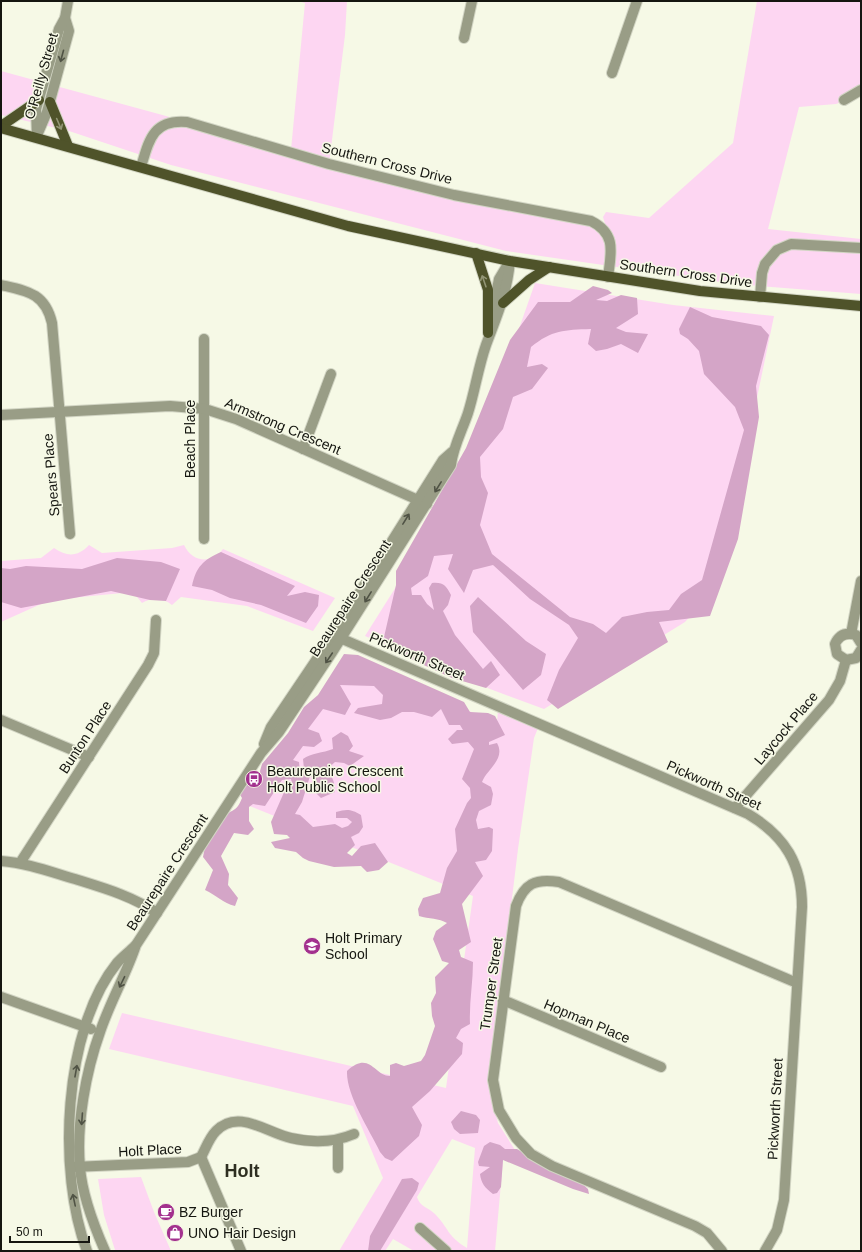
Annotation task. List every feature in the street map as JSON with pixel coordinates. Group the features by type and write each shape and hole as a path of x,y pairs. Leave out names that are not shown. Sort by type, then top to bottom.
{"main road":[{"path":"1,127 39,100"},
{"path":"50,102 68,146"},
{"name":"Southern Cross Drive","path":"1,127 348,226 510,261 700,291 861,306"},
{"path":"476,253 488,290 488,333"},
{"path":"503,303 529,280 549,267"}],"street":[{"name":"O'Reilly Street","path":"37,137 36,109 59,29 65,18 68,1"},
{"path":"464,38 472,1"},
{"path":"612,73 637,1"},
{"name":"O'Reilly Street","path":"37,137 50,102 69,31 65,18"},
{"path":"844,100 861,90"},
{"name":"Southern Cross Drive","path":"141,167 150,139 154,132 170,122 187,122 336,166 454,195 591,221 602,227 611,243 608,277"},
{"name":"Southern Cross Drive","path":"760,297 762,273 770,256 777,250 791,244 861,248"},
{"name":"Beaurepaire Crescent","path":"486,346 503,303 508,281 510,261"},
{"name":"Beaurepaire Crescent","path":"87,1251 72,1189 69,1167 70,1104 85,1026 92,1008 107,979 118,962 136,945 261,753 275,729 337,637 423,502 443,460 452,452 472,400 486,346 499,279 510,261"},
{"name":"Spears Place","path":"1,285 35,295 44,302 50,312 70,534"},
{"name":"Beach Place","path":"204,339 204,539"},
{"path":"303,449 331,374"},
{"name":"Armstrong Crescent","path":"1,415 170,406 204,409 236,419 423,502"},
{"path":"851,634 861,581"},
{"name":"Bunton Place","path":"20,863 148,666 154,653 156,620"},
{"path":"861,643 856,635 851,634 841,636 835,644 837,654 846,660 856,658 861,650"},
{"name":"Pickworth Street","path":"337,637 748,814 772,830 784,844 797,871 802,894 784,1200 777,1230 765,1251"},
{"name":"Laycock Place","path":"735,808 829,700 840,681 846,660"},
{"path":"1,720 89,756"},
{"path":"1,861 20,863 118,893 139,901 157,913"},
{"name":"Trumper Street","path":"722,1251 707,1233 695,1226 552,1166 531,1154 516,1138 499,1110 492,1080 516,906 520,894 530,885 544,880 559,882 797,984"},
{"name":"Beaurepaire Crescent","path":"105,1251 91,1215 80,1167 84,1094 87,1077 100,1032 129,967 136,945"},
{"path":"1,997 100,1032"},
{"name":"Hopman Place","path":"503,1000 661,1067"},
{"path":"201,1157 216,1131 223,1126 237,1121 245,1122 290,1138 322,1142 338,1141 354,1134"},
{"path":"338,1141 338,1168"},
{"name":"Holt Place","path":"69,1167 188,1162 201,1157 241,1251"},
{"path":"420,1228 446,1251"}],"shaded area":[{"path":"298,1 347,1 345,35 329,164 601,227 610,240 603,217 606,212 649,218 733,143 757,1 861,1 861,95 836,104 799,107 768,229 861,239 861,294 735,284 506,251 171,165 69,131 1,115 1,71 291,150 305,3"},
{"path":"535,283 673,305 774,316 718,585 685,622 544,709 490,689 365,636 469,471"},
{"path":"593,286 608,290 612,293 596,300 607,301 621,295 637,298 638,314 616,328 626,332 648,334 638,353 621,344 596,351 588,344 591,329 573,330 552,334 538,341 531,347 527,367 542,364 548,368 532,389 513,397 503,429 480,457 481,477 488,493 480,525 492,554 570,617 593,624 606,633 622,617 647,612 669,610 681,594 702,580 744,430 735,407 704,374 699,351 688,339 680,334 679,329 690,307 712,317 761,326 769,335 756,386 759,417 738,539 710,616 659,622 668,642 558,709 547,700 559,670 578,638 569,625 530,599 493,565 473,570 464,593 448,569 453,554 434,556 428,576 411,588 412,595 421,595 427,604 434,610 429,588 432,583 442,584 448,589 451,595 448,605 443,611 455,635 483,669 491,661 500,675 486,688 452,678 402,655 384,637 396,585 396,571 466,448 510,340 538,302 570,302"},
{"path":"89,545 102,553 172,548 184,545 187,551 192,555 202,559 213,558 223,549 335,598 313,631 247,606 181,597 172,605 157,599 142,603 133,592 60,599 41,604 1,622 1,561 41,558 54,548 63,553 77,554"},
{"path":"221,552 295,586 287,596 305,592 319,595 318,606 306,623 261,605 230,598 212,590 192,586 201,565 209,558"},
{"path":"117,558 161,562 180,569 166,601 150,600 111,591 21,608 1,602 1,568 10,569 26,566 82,569"},
{"path":"478,597 526,641 546,654 541,675 523,690 473,632 470,606"},
{"path":"344,654 358,655 464,702 470,712 488,713 495,716 505,735 489,742 489,745 497,743 499,754 495,764 484,777 482,782 491,787 493,794 491,805 479,811 476,820 478,829 489,827 493,829 492,851 486,860 475,862 483,876 462,904 471,942 459,950 461,957 473,962 470,1024 461,1029 456,1038 463,1043 462,1054 430,1091 412,1107 422,1125 419,1136 392,1161 385,1158 380,1152 359,1112 350,1091 347,1071 355,1065 366,1063 385,1075 390,1076 390,1065 396,1063 404,1066 421,1061 425,1055 435,1026 432,1016 431,1003 436,993 435,977 449,963 442,961 433,939 436,931 447,923 441,920 419,916 418,909 423,898 440,893 447,868 457,851 455,829 467,803 471,798 470,788 462,779 474,749 468,742 452,744 448,739 457,730 463,730 460,725 449,725 441,709 432,717 414,712 402,712 391,718 380,720 354,713 358,708 382,704 383,695 374,686 340,685 351,704 345,715 323,709 308,729 319,733 322,741 314,747 303,746 293,760 299,762 300,775 304,769 303,759 310,755 333,749 332,738 341,732 348,736 353,746 349,751 364,756 350,766 344,763 335,762 324,772 333,779 335,792 321,798 316,793 315,778 310,776 302,802 295,814 300,815 313,827 335,824 342,828 348,826 352,822 347,818 336,818 336,812 349,810 358,813 361,815 363,827 359,833 351,837 355,845 347,853 352,856 361,846 375,843 388,862 379,870 367,872 361,866 334,867 309,861 296,852 275,848 271,842 290,838 287,835 274,834 271,822 285,790 292,783 291,779 282,780 265,806 253,804 249,807 249,821 254,829 248,835 234,833 221,856 229,874 228,885 238,898 235,906 205,890 213,870 203,857 213,831 226,815 238,806 242,798 239,793 247,782 254,788 261,777 260,771 262,764 288,733 304,707 318,695"},
{"path":"355,662 497,723 498,710 538,728 534,738 518,849 489,1087 498,1123 515,1150 503,1160 495,1251 414,1251 393,1239 385,1251 339,1251 383,1178 353,1106 109,1049 122,1013 446,1088 473,896 247,805","holes":["452,1139 475,1148 467,1248 455,1239 439,1219 422,1205 417,1197"]},
{"path":"461,1111 476,1115 480,1120 478,1133 460,1134 454,1129 451,1122"},
{"path":"490,1142 500,1145 505,1149 517,1149 546,1166 577,1179 588,1189 589,1194 573,1189 503,1160 501,1187 497,1193 493,1194 484,1185 480,1174 490,1167 479,1166 478,1162 484,1146"},
{"path":"141,1177 171,1251 115,1250 104,1215 98,1179"},
{"path":"412,1178 419,1183 417,1190 380,1251 368,1251 370,1236 402,1179"}],"place":[{"name":"Beaurepaire Crescent Holt Public School","path":"254,779"},
{"name":"Holt Primary School","path":"312,946"},
{"name":"BZ Burger","path":"166,1212"},
{"name":"UNO Hair Design","path":"175,1233"}],"district":[{"name":"Holt","path":"242,1171"}]}
